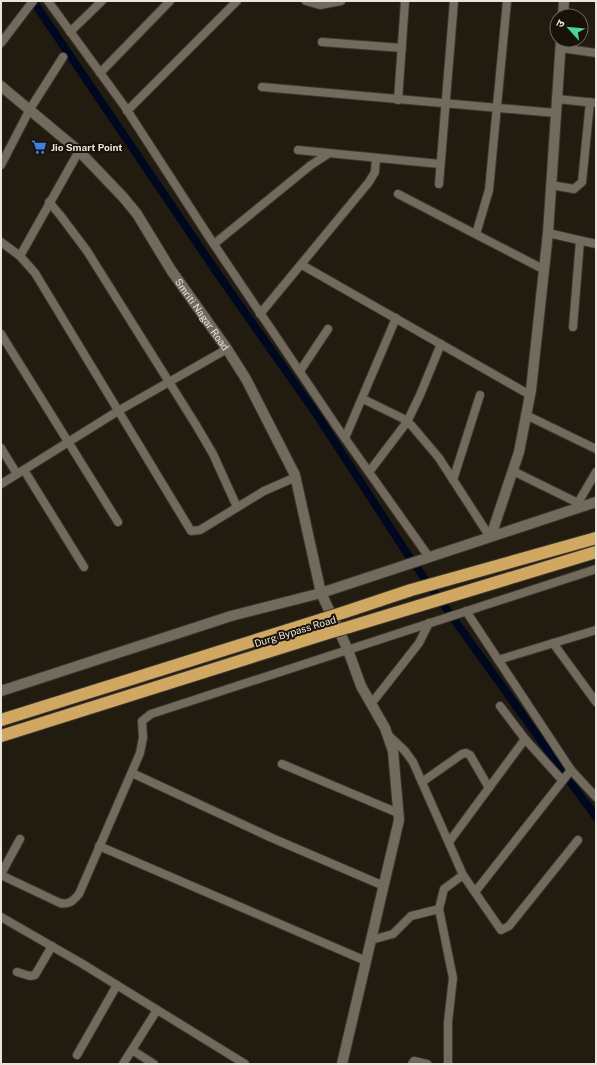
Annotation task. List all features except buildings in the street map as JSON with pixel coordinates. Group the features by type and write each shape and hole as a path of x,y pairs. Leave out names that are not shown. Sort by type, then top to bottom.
{"highway":[{"name":"Durg Bypass Road","path":"1,720 411,590 596,538"},
{"name":"Durg Bypass Road","path":"1,736 457,593 596,552"}],"street":[{"path":"48,1 127,111 260,314 429,557"},
{"path":"70,32 102,1"},
{"path":"100,73 170,1"},
{"path":"127,111 237,1"},
{"path":"306,1 320,5 341,1"},
{"path":"398,100 405,1"},
{"path":"439,184 444,105 454,1"},
{"path":"476,234 489,190 507,1"},
{"path":"1,43 30,2"},
{"path":"322,42 402,48"},
{"path":"491,536 519,452 530,395 548,233 561,48"},
{"path":"578,48 596,52"},
{"path":"1,165 30,109 63,57"},
{"name":"Smriti Nagar Road","path":"1,86 79,151 137,214 171,270 227,349 246,379 296,478 321,593 348,650 354,668 388,735 393,751 399,820 342,1064"},
{"path":"262,87 444,105 556,113"},
{"path":"551,185 574,189 582,182 593,102 557,99"},
{"path":"298,150 440,164"},
{"path":"20,256 79,151"},
{"path":"214,244 311,165 328,154"},
{"path":"260,314 370,182 375,172 376,158"},
{"path":"398,194 543,269"},
{"path":"49,202 87,251 213,454 237,507"},
{"path":"548,233 596,244"},
{"path":"573,327 580,241"},
{"path":"1,242 20,256 35,274 191,531 200,530 264,491 296,478"},
{"path":"302,265 530,395"},
{"path":"345,438 363,399 396,318"},
{"path":"300,371 328,330"},
{"path":"1,334 118,522"},
{"path":"369,472 407,422 441,344"},
{"path":"1,484 118,410 227,349"},
{"path":"453,480 480,395"},
{"path":"363,399 407,422 439,458 491,536"},
{"path":"526,415 596,449"},
{"path":"1,448 21,472 84,566"},
{"path":"513,471 576,506"},
{"path":"576,506 596,472"},
{"path":"1,690 231,616 321,593 576,506 596,502"},
{"path":"20,839 1,874 60,903 66,904 73,901 79,894 132,773 142,745 142,721 151,714 596,569"},
{"path":"466,611 571,770 596,797"},
{"path":"371,704 420,643 429,623"},
{"path":"498,660 596,630"},
{"path":"553,643 596,702"},
{"path":"500,706 525,739 562,780"},
{"path":"388,735 410,756 463,875 499,928 506,929 578,840"},
{"path":"449,842 525,739"},
{"path":"422,782 466,753 470,755 489,788"},
{"path":"282,764 398,813"},
{"path":"475,892 571,770"},
{"path":"132,773 272,838 384,886"},
{"path":"99,846 366,961"},
{"path":"448,1064 448,1026 454,978 439,909 444,889 463,875"},
{"path":"371,940 393,934 410,916 439,909"},
{"path":"1,917 117,985 245,1064"},
{"path":"17,972 30,976 35,975 52,946"},
{"path":"77,1055 117,985"},
{"path":"123,1064 157,1010"},
{"path":"132,1050 154,1064"},
{"path":"412,1064 414,1060 426,1064"}],"waterway":[{"path":"33,1 218,274 319,418 410,558 565,774"},
{"path":"568,779 596,817"}],"place":[{"name":"Jio Smart Point","path":"39,147"}]}
